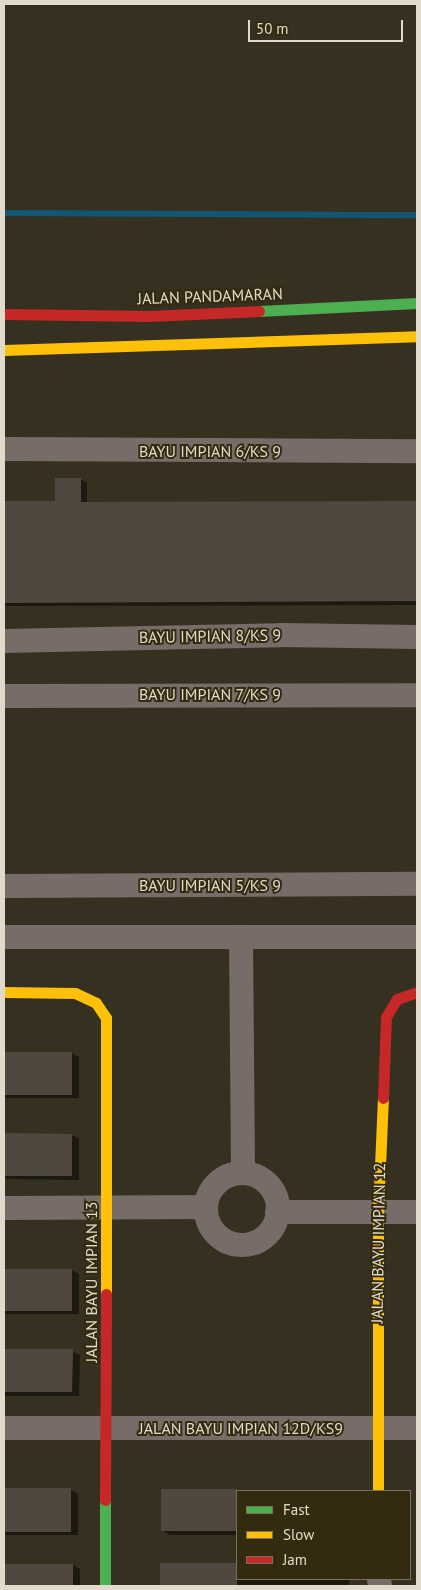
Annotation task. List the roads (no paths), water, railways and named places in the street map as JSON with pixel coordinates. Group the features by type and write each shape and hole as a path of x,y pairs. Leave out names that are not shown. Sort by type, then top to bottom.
{"street":[{"name":"JALAN PANDAMARAN","path":"4,314 149,316 417,303"},
{"path":"4,350 417,336"},
{"name":"BAYU IMPIAN 6/KS 9","path":"4,449 417,451"},
{"name":"BAYU IMPIAN 8/KS 9","path":"4,641 280,635 417,637"},
{"name":"BAYU IMPIAN 7/KS 9","path":"4,696 417,695"},
{"name":"BAYU IMPIAN 5/KS 9","path":"4,886 417,884"},
{"path":"4,937 417,937"},
{"path":"241,937 243,1173"},
{"name":"JALAN BAYU IMPIAN 13","path":"4,992 76,993 96,1003 106,1018 108,1209 105,1586"},
{"name":"JALAN BAYU IMPIAN 12","path":"378,1490 376,1429 378,1212 386,1017 398,999 417,992"},
{"path":"243,1173 260,1178 268,1185 275,1195 277,1212 273,1226 265,1236 253,1243 239,1244 226,1241 215,1233 208,1221 206,1207 214,1185 227,1176 243,1173"},
{"path":"4,1208 108,1209 206,1207"},
{"path":"277,1212 417,1212"},
{"name":"JALAN BAYU IMPIAN 12D/KS9","path":"4,1428 417,1428"}],"waterway":[{"path":"4,213 417,215"}]}
